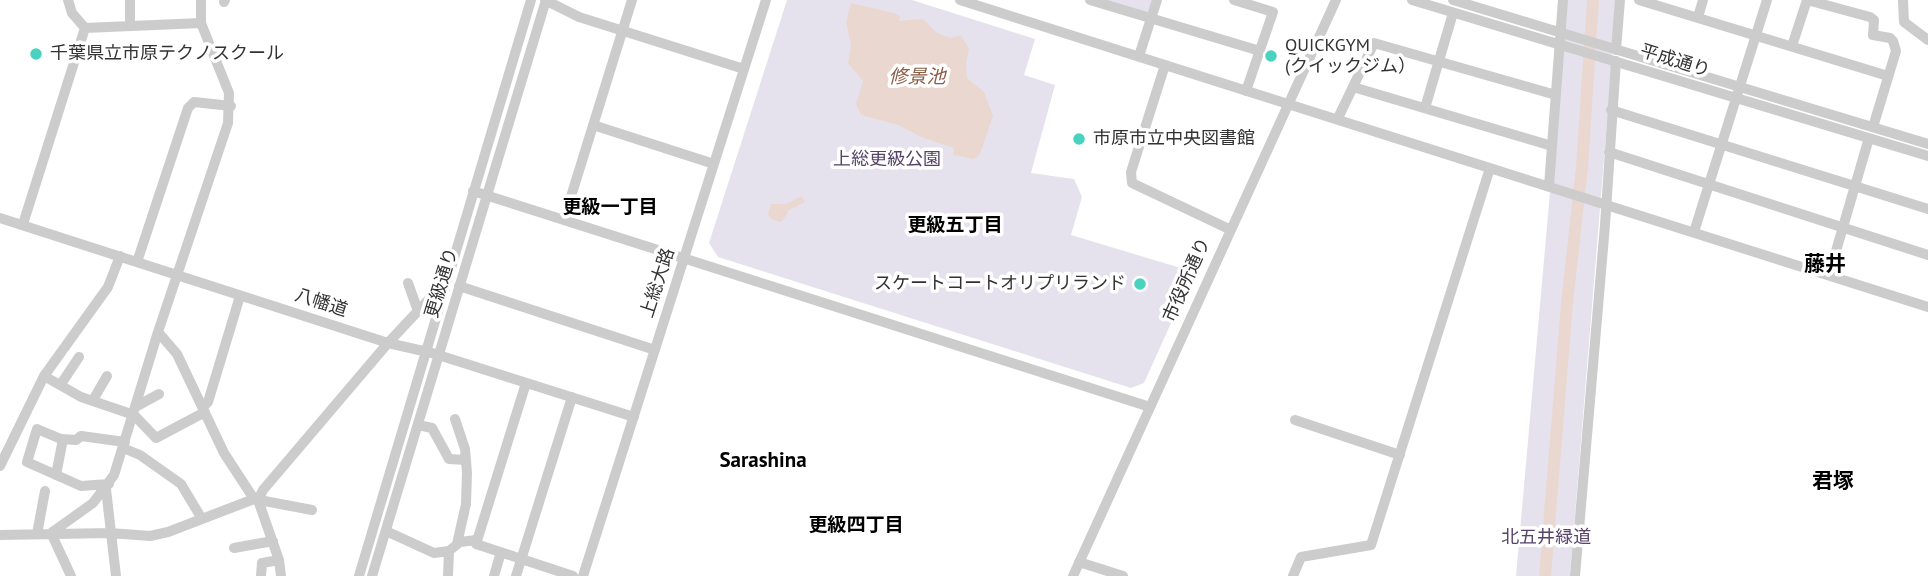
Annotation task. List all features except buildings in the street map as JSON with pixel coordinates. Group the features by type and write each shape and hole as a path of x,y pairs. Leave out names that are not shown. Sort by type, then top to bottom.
{"street":[{"path":"68,0 72,13 85,28"},
{"path":"130,0 130,26"},
{"path":"116,576 110,533 108,486 124,445 231,106 229,93 201,23 201,0"},
{"name":"更級通り","path":"359,576 531,0"},
{"path":"564,219 632,0"},
{"name":"上総大路","path":"583,576 766,0"},
{"path":"960,0 1928,307"},
{"path":"1139,56 1157,0"},
{"path":"1234,0 1273,12 1246,91"},
{"name":"市役所通り","path":"1073,576 1229,229 1336,0"},
{"name":"平成通り","path":"1412,0 1453,13 1565,40"},
{"name":"平成通り","path":"1453,0 1565,40 1871,133 1928,156"},
{"path":"1553,187 1552,146 1556,95 1565,40 1563,0"},
{"path":"1576,576 1602,202 1609,152 1611,54 1620,0"},
{"path":"1639,0 1888,76"},
{"path":"1698,17 1703,0"},
{"path":"1694,232 1767,0"},
{"path":"1792,47 1807,0 1873,18 1873,34 1890,37 1896,51 1829,275"},
{"path":"1903,0 1904,22 1928,40"},
{"path":"1095,1 1259,51"},
{"path":"544,4 744,69"},
{"name":"更級通り","path":"372,576 544,4"},
{"path":"1425,108 1453,13"},
{"path":"85,28 201,23"},
{"path":"23,224 85,28"},
{"path":"1338,118 1374,43 1556,95"},
{"path":"1165,65 1131,172 1132,183 1229,229"},
{"path":"1353,87 1552,146"},
{"path":"137,262 188,108 194,102 231,106"},
{"path":"1611,110 1928,209"},
{"path":"593,125 714,164"},
{"name":"平成通り","path":"1871,133 1928,144"},
{"path":"1609,152 1928,255"},
{"path":"1293,576 1301,557 1371,545 1490,168"},
{"path":"473,191 1150,407"},
{"name":"八幡道","path":"0,218 388,343 634,416"},
{"path":"0,466 44,376 108,287 120,256"},
{"path":"408,283 418,311"},
{"path":"459,286 655,350"},
{"path":"44,376 93,400 135,410 156,438 204,410 240,296"},
{"path":"0,535 110,533 150,536 256,499 388,343 432,296 442,296"},
{"path":"158,332 177,355 224,453 256,499 273,541 281,576"},
{"path":"61,384 79,357"},
{"path":"93,400 107,376"},
{"path":"526,383 476,544 573,576"},
{"path":"135,410 159,394"},
{"path":"516,576 572,397"},
{"path":"449,576 453,548 466,504 466,460 455,419"},
{"path":"1295,420 1400,454"},
{"path":"418,425 432,428 449,458 466,460"},
{"path":"108,486 81,486 27,462 37,429 63,439 76,440 81,436 124,445 181,484 202,519"},
{"path":"56,475 63,439"},
{"path":"51,533 79,514 108,486"},
{"path":"37,534 45,491"},
{"path":"256,499 312,510"},
{"path":"386,531 421,549 434,552 476,540"},
{"path":"51,533 71,576"},
{"path":"234,548 273,541"},
{"path":"494,576 501,552"},
{"path":"261,576 262,563 279,560"},
{"path":"1079,562 1123,576"}],"green space":[{"name":"上総更級公園","path":"787,0 912,0 1035,39 1024,75 1055,85 1031,173 1074,179 1082,197 1071,235 1194,272 1144,383 1131,388 718,257 709,243"},
{"path":"1103,0 1154,0 1146,15"},
{"name":"北五井緑道","path":"1567,0 1617,0 1570,576 1516,576"}],"water":[{"name":"修景池","path":"851,3 894,13 900,16 899,21 923,19 937,33 951,38 961,35 969,49 967,78 984,92 993,116 980,154 974,159 953,155 954,148 921,137 898,125 861,115 856,104 863,81 848,63 851,44 846,23"},
{"path":"802,196 805,202 789,210 780,222 771,219 768,214 771,204 786,204"}],"waterway":[{"path":"1545,576 1567,303 1582,167 1593,0"}],"place":[{"name":"千葉県立市原テクノスクール","path":"36,54"},
{"name":"QUICKGYM (クイックジム）","path":"1271,56"},
{"name":"市原市立中央図書館","path":"1079,139"},
{"name":"スケートコートオリプリランド","path":"1140,284"}],"district":[{"name":"更級一丁目","path":"610,208"},
{"name":"更級五丁目","path":"955,226"},
{"name":"藤井","path":"1825,265"},
{"name":"Sarashina","path":"763,461"},
{"name":"君塚","path":"1833,482"},
{"name":"更級四丁目","path":"856,526"}]}
